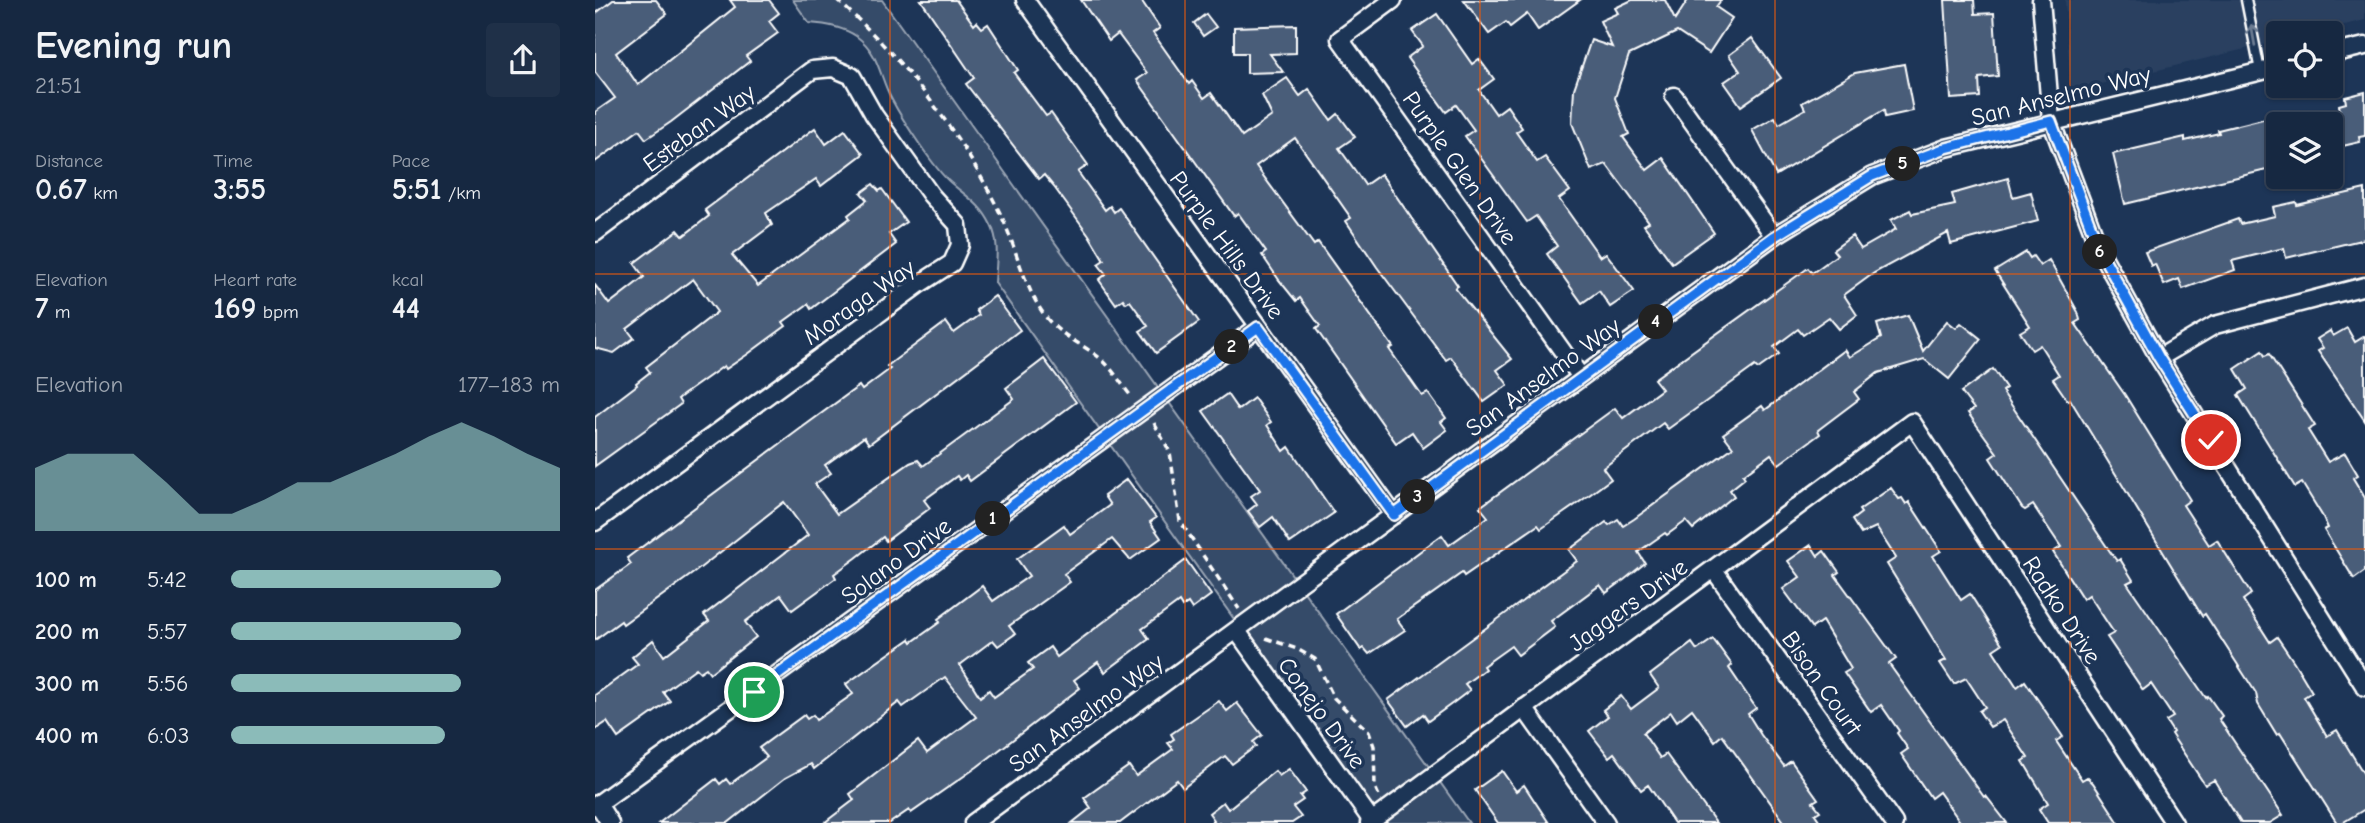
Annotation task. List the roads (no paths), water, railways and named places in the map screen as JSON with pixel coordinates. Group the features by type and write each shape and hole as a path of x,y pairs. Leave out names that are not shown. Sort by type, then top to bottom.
{"street":[{"name":"Purple Hills Drive","path":"1025,0 1394,515"},
{"name":"Purple Glen Drive","path":"1393,0 1340,39 1581,377"},
{"path":"2041,0 2051,121 2100,251 2159,358 2365,687"},
{"path":"2343,51 2365,46"},
{"name":"Esteban Way","path":"595,233 812,70 833,68"},
{"name":"Moraga Way","path":"595,522 918,285 952,263 960,245 958,225 931,195 874,115 852,76 833,68"},
{"name":"San Anselmo Way","path":"974,823 1775,236 1872,176 1946,148 2266,70"},
{"path":"1674,96 1775,236"},
{"path":"2159,358 2215,325 2365,286"},
{"name":"Solano Drive","path":"597,805 1258,327"},
{"name":"Jaggers Drive","path":"1370,822 1912,422"},
{"name":"Radko Drive","path":"1912,422 2174,823"},
{"name":"Bison Court","path":"1714,570 1894,823"},
{"name":"Conejo Drive","path":"1237,631 1370,822"},
{"path":"1524,708 1607,823"},
{"path":"597,805 610,823"}],"lane":[{"path":"2246,0 2260,71"}]}
